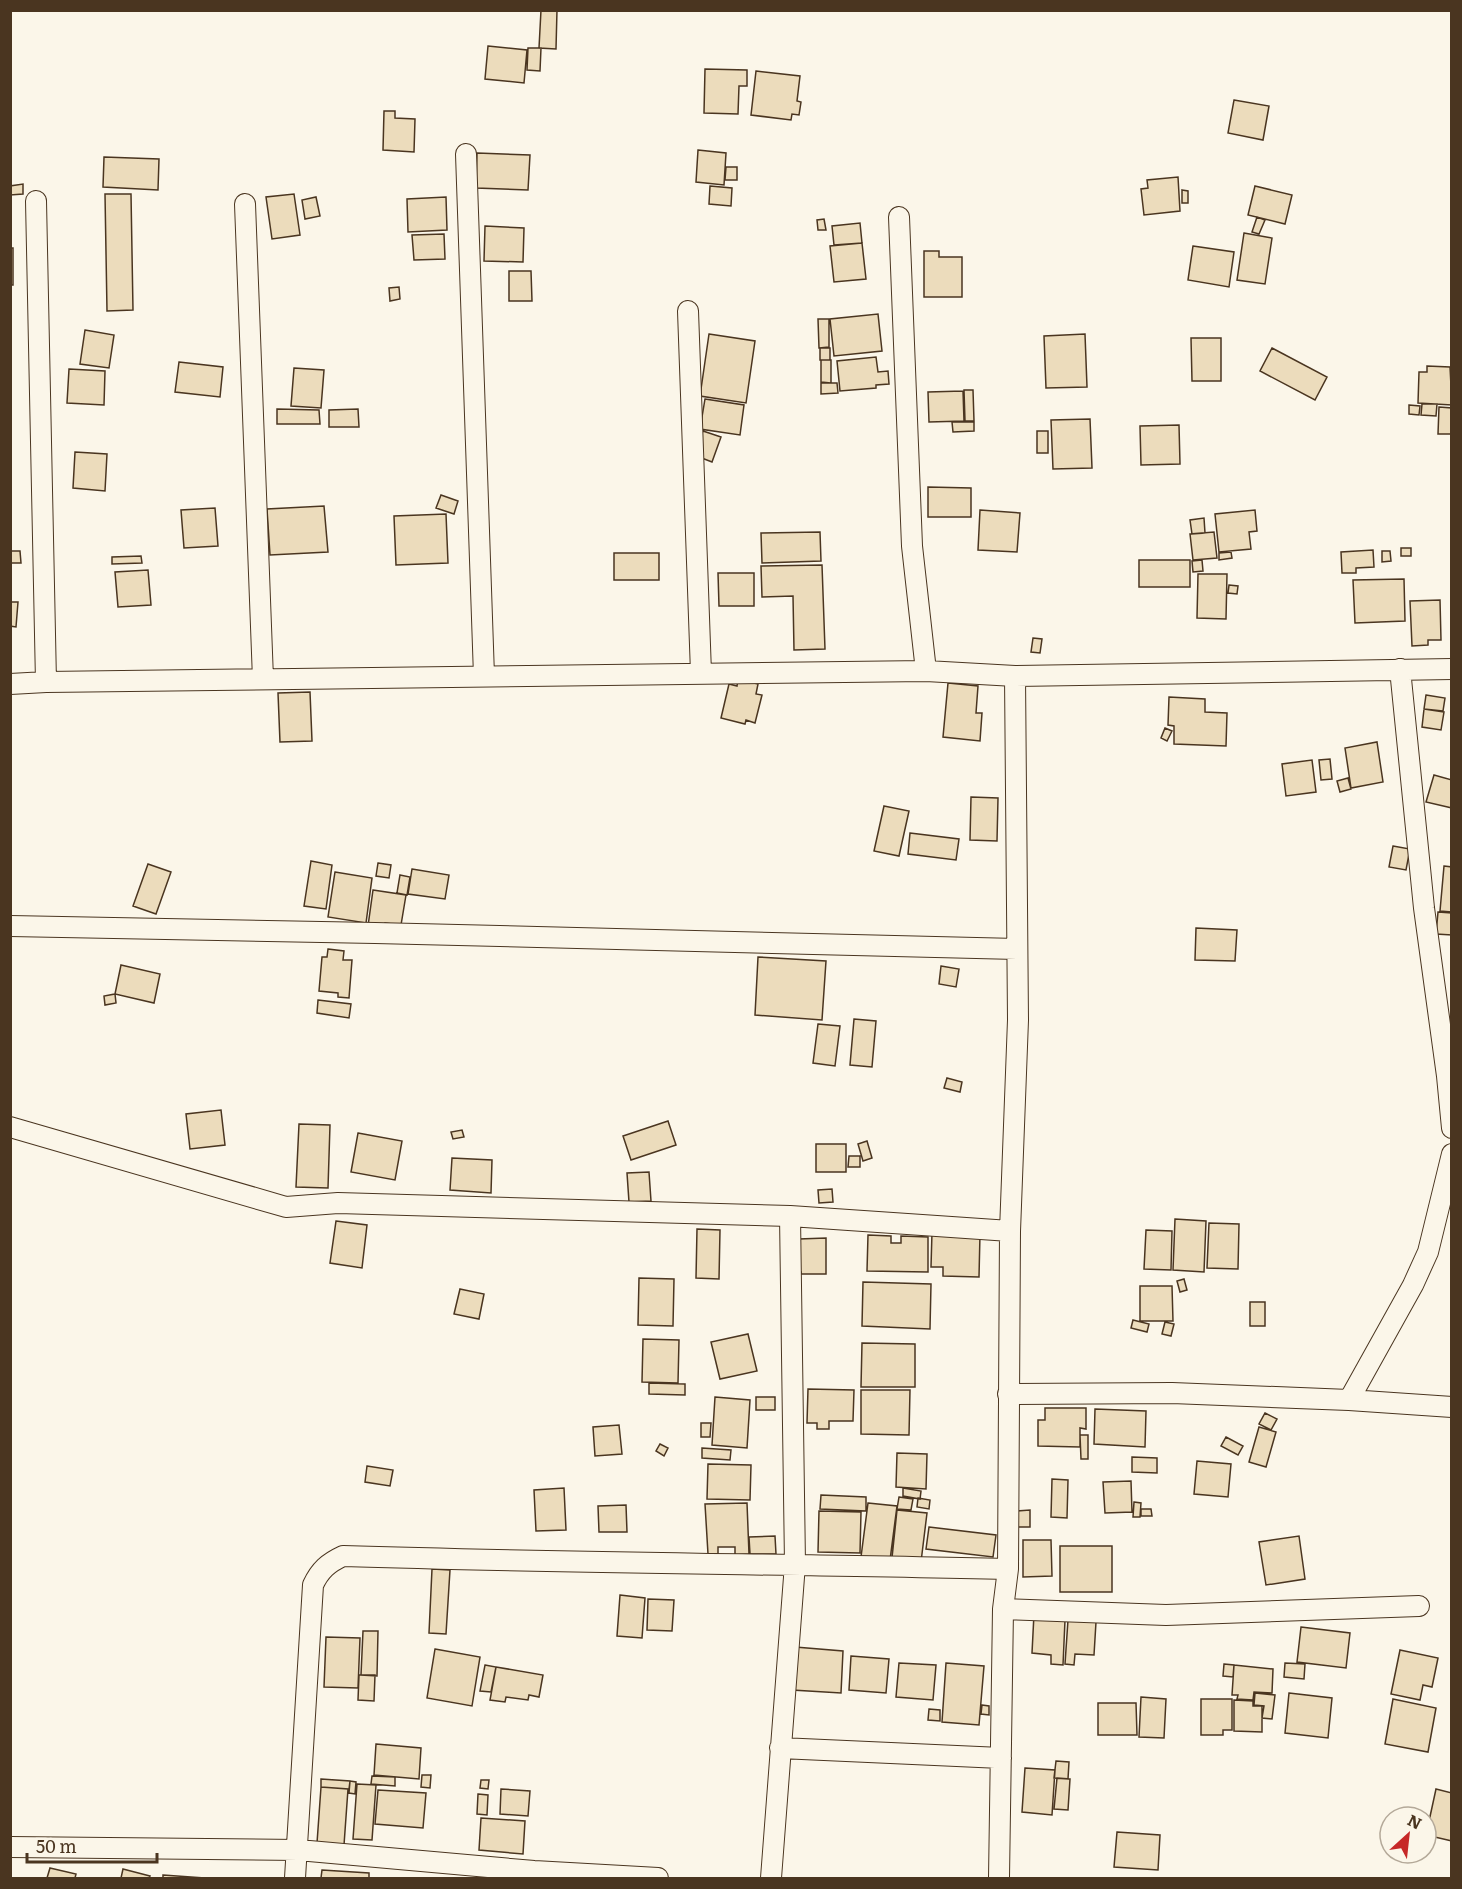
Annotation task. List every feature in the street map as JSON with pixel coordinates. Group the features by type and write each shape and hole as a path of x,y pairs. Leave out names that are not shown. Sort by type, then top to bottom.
{"street":[{"path":"466,154 484,676"},
{"path":"36,201 46,682"},
{"path":"245,204 263,679"},
{"path":"899,217 912,546 926,671"},
{"path":"688,311 701,674"},
{"path":"1400,669 1424,908 1452,1128"},
{"path":"10,684 926,671 1016,676 1452,669"},
{"path":"999,1878 1004,1609 1008,1569 1010,1231 1018,1020 1016,676"},
{"path":"10,926 1017,949"},
{"path":"10,1126 286,1207 338,1203 790,1216 1010,1231"},
{"path":"1349,1400 1413,1285 1428,1252 1452,1154"},
{"path":"771,1878 795,1564 790,1216"},
{"path":"1008,1394 1172,1393 1349,1400 1452,1407"},
{"path":"295,1878 313,1585 319,1572 330,1562 343,1556 492,1561 1008,1569"},
{"path":"1004,1609 1166,1615 1419,1606"},
{"path":"780,1748 1001,1758"},
{"path":"10,1847 298,1850 534,1871 658,1878"}],"building":[{"path":"541,10 557,10 556,49 539,48"},
{"path":"488,46 527,50 524,83 485,79"},
{"path":"528,48 541,48 540,71 527,70"},
{"path":"705,69 747,70 747,86 739,86 738,114 704,113"},
{"path":"756,71 800,76 797,101 801,102 799,115 792,114 791,120 751,115"},
{"path":"1234,100 1269,106 1263,140 1228,133"},
{"path":"384,111 395,111 395,118 415,119 414,152 383,150"},
{"path":"698,150 726,153 724,185 696,182"},
{"path":"477,153 530,155 528,190 476,188"},
{"path":"104,157 159,159 158,190 103,187"},
{"path":"726,167 737,167 737,180 725,180"},
{"path":"1178,177 1180,211 1144,215 1141,189 1148,188 1147,180"},
{"path":"23,184 23,194 10,195 10,186"},
{"path":"710,186 732,188 731,206 709,204"},
{"path":"1255,186 1292,195 1285,224 1248,215"},
{"path":"1182,190 1188,191 1188,203 1182,203"},
{"path":"105,194 131,194 133,310 107,311"},
{"path":"294,194 300,235 272,239 266,197"},
{"path":"316,197 320,216 305,219 302,200"},
{"path":"446,197 447,230 408,232 407,199"},
{"path":"1257,217 1265,220 1259,234 1252,232"},
{"path":"824,219 826,230 818,230 817,220"},
{"path":"860,223 862,243 834,245 832,226"},
{"path":"485,226 524,228 523,262 484,261"},
{"path":"1244,233 1272,238 1265,284 1237,280"},
{"path":"444,234 445,259 414,260 412,235"},
{"path":"862,243 866,279 834,282 830,246"},
{"path":"1193,246 1234,252 1229,287 1188,280"},
{"path":"10,248 13,248 13,285 10,285"},
{"path":"924,251 939,251 939,257 962,257 962,297 924,297"},
{"path":"509,271 531,271 532,301 509,301"},
{"path":"399,287 400,299 390,301 389,288"},
{"path":"878,314 882,351 834,356 830,319"},
{"path":"818,319 829,319 829,347 819,348"},
{"path":"85,330 114,335 109,368 80,364"},
{"path":"709,334 755,341 746,403 700,396"},
{"path":"1085,334 1087,387 1046,388 1044,336"},
{"path":"1191,338 1221,338 1221,381 1192,381"},
{"path":"820,348 830,348 830,360 820,360"},
{"path":"1272,348 1327,377 1315,400 1260,371"},
{"path":"876,357 878,372 888,371 889,384 876,385 876,388 840,391 837,361"},
{"path":"821,360 831,360 831,383 821,382"},
{"path":"179,362 223,367 220,397 175,392"},
{"path":"1427,366 1450,367 1452,405 1418,403 1419,372 1427,372"},
{"path":"294,368 324,370 321,408 291,406"},
{"path":"69,369 105,371 104,405 67,403"},
{"path":"821,383 837,383 838,393 821,394"},
{"path":"964,390 973,390 974,421 965,421"},
{"path":"963,391 964,421 929,422 928,392"},
{"path":"705,399 744,405 740,435 700,429"},
{"path":"1422,404 1437,404 1436,416 1421,415"},
{"path":"1409,405 1420,406 1419,415 1409,414"},
{"path":"1439,407 1452,408 1452,434 1438,434"},
{"path":"277,409 319,410 320,424 277,424"},
{"path":"358,409 359,427 329,427 329,410"},
{"path":"1090,419 1092,468 1053,469 1051,420"},
{"path":"952,422 974,422 974,431 953,432"},
{"path":"1179,425 1180,464 1141,465 1140,426"},
{"path":"703,431 721,437 712,462 694,455"},
{"path":"1037,431 1048,431 1048,453 1037,453"},
{"path":"75,452 107,454 105,491 73,488"},
{"path":"928,487 971,488 971,517 928,517"},
{"path":"441,495 458,501 454,514 436,508"},
{"path":"324,506 328,552 270,555 267,509"},
{"path":"215,508 218,546 184,548 181,510"},
{"path":"980,510 1020,513 1017,552 978,550"},
{"path":"1255,510 1257,531 1249,532 1251,549 1219,552 1215,514"},
{"path":"446,514 448,563 396,565 394,516"},
{"path":"1204,518 1205,533 1192,534 1190,520"},
{"path":"820,532 821,561 762,563 761,533"},
{"path":"1214,532 1217,558 1193,560 1190,534"},
{"path":"1401,548 1411,548 1411,556 1401,556"},
{"path":"1373,550 1374,567 1356,568 1356,573 1342,573 1341,552"},
{"path":"10,551 20,551 21,563 10,563"},
{"path":"1382,551 1390,551 1391,561 1382,562"},
{"path":"1231,552 1232,558 1219,560 1219,553"},
{"path":"614,553 659,553 659,580 614,580"},
{"path":"141,556 142,563 112,564 112,557"},
{"path":"1139,560 1190,560 1190,587 1139,587"},
{"path":"1202,560 1203,571 1193,572 1192,561"},
{"path":"822,565 825,649 794,650 793,596 762,597 761,566"},
{"path":"148,570 151,605 118,607 115,572"},
{"path":"718,573 754,573 754,606 719,606"},
{"path":"1198,574 1227,574 1226,619 1197,618"},
{"path":"1404,579 1405,621 1355,623 1353,580"},
{"path":"1229,585 1238,586 1237,594 1228,593"},
{"path":"1440,600 1441,640 1428,640 1428,645 1412,646 1410,601"},
{"path":"10,602 18,602 16,627 10,626"},
{"path":"1033,638 1042,639 1040,653 1031,652"},
{"path":"738,679 758,684 756,694 762,695 755,723 746,720 745,724 721,718 729,684 737,686"},
{"path":"948,683 978,686 976,713 982,713 980,741 943,737"},
{"path":"310,692 312,741 280,742 278,693"},
{"path":"1426,695 1445,698 1443,711 1424,709"},
{"path":"1169,697 1205,699 1205,712 1227,713 1226,746 1174,744 1174,726 1168,725"},
{"path":"1424,709 1444,712 1441,730 1422,727"},
{"path":"1165,728 1172,731 1167,741 1161,738"},
{"path":"1377,742 1383,782 1351,788 1345,748"},
{"path":"1330,759 1332,779 1321,780 1319,760"},
{"path":"1312,760 1316,792 1286,796 1282,764"},
{"path":"1434,775 1452,780 1452,808 1426,802"},
{"path":"1348,778 1351,789 1340,792 1337,781"},
{"path":"971,797 998,798 997,841 970,840"},
{"path":"884,806 909,811 899,856 874,851"},
{"path":"910,833 959,839 956,860 908,854"},
{"path":"1393,846 1410,849 1406,870 1389,867"},
{"path":"311,861 332,865 326,909 304,906"},
{"path":"378,863 391,865 389,878 376,876"},
{"path":"148,864 171,872 156,914 133,906"},
{"path":"1444,866 1452,867 1452,912 1440,911"},
{"path":"412,869 449,875 445,899 408,894"},
{"path":"335,872 372,878 366,923 328,917"},
{"path":"400,875 410,877 407,895 397,893"},
{"path":"373,890 406,895 401,925 385,923 384,928 368,926"},
{"path":"1438,912 1452,913 1452,935 1436,934"},
{"path":"1196,928 1237,930 1235,961 1195,960"},
{"path":"328,949 344,951 343,960 352,960 349,998 338,997 338,993 319,991 322,957 327,957"},
{"path":"758,957 826,961 822,1020 755,1015"},
{"path":"121,965 160,974 154,1003 115,994"},
{"path":"941,966 959,969 956,987 939,984"},
{"path":"115,994 116,1003 105,1005 104,996"},
{"path":"318,1000 351,1004 349,1018 317,1013"},
{"path":"854,1019 876,1021 872,1067 850,1065"},
{"path":"818,1024 840,1026 835,1066 813,1063"},
{"path":"947,1078 962,1082 960,1092 944,1088"},
{"path":"221,1110 225,1145 190,1149 186,1114"},
{"path":"668,1121 676,1145 631,1160 623,1136"},
{"path":"299,1124 330,1125 328,1188 296,1187"},
{"path":"462,1130 464,1137 453,1139 451,1132"},
{"path":"358,1133 402,1141 395,1180 351,1172"},
{"path":"867,1141 872,1158 863,1161 858,1144"},
{"path":"816,1144 846,1144 846,1172 816,1172"},
{"path":"849,1156 860,1156 860,1167 848,1167"},
{"path":"452,1158 492,1160 491,1193 450,1190"},
{"path":"649,1172 651,1201 629,1202 627,1173"},
{"path":"832,1189 833,1202 819,1203 818,1190"},
{"path":"1175,1219 1206,1221 1204,1272 1173,1270"},
{"path":"336,1221 367,1225 362,1268 330,1263"},
{"path":"1209,1223 1239,1224 1238,1269 1207,1268"},
{"path":"697,1229 720,1230 719,1279 696,1278"},
{"path":"1146,1230 1172,1231 1171,1270 1144,1269"},
{"path":"932,1232 980,1234 979,1277 943,1276 943,1267 931,1267"},
{"path":"868,1235 891,1236 891,1243 901,1243 901,1236 928,1237 928,1272 867,1271"},
{"path":"826,1238 826,1274 793,1272 799,1239"},
{"path":"639,1278 674,1279 673,1326 638,1325"},
{"path":"1184,1279 1187,1290 1180,1292 1177,1281"},
{"path":"863,1282 931,1284 930,1329 862,1326"},
{"path":"1140,1286 1172,1286 1173,1321 1140,1321"},
{"path":"460,1289 484,1294 479,1319 454,1314"},
{"path":"1250,1302 1265,1302 1265,1326 1250,1326"},
{"path":"1133,1320 1149,1324 1147,1332 1131,1328"},
{"path":"1165,1322 1174,1324 1171,1336 1162,1334"},
{"path":"748,1334 757,1371 720,1379 711,1342"},
{"path":"643,1339 679,1340 678,1383 642,1382"},
{"path":"862,1343 915,1344 915,1387 861,1387"},
{"path":"649,1383 685,1384 685,1395 649,1394"},
{"path":"808,1389 854,1390 853,1421 829,1421 829,1429 817,1429 817,1423 807,1423"},
{"path":"861,1390 910,1390 909,1435 861,1434"},
{"path":"715,1397 750,1400 747,1448 712,1445"},
{"path":"756,1397 775,1397 775,1410 756,1410"},
{"path":"1045,1408 1086,1408 1086,1429 1080,1428 1080,1447 1038,1446 1038,1420 1045,1420"},
{"path":"1095,1409 1146,1411 1145,1447 1094,1444"},
{"path":"1265,1413 1277,1419 1271,1430 1259,1424"},
{"path":"701,1423 711,1423 710,1437 701,1437"},
{"path":"619,1425 622,1454 595,1456 593,1427"},
{"path":"1259,1427 1276,1432 1266,1467 1249,1462"},
{"path":"1080,1435 1088,1435 1088,1459 1081,1459"},
{"path":"1226,1437 1243,1446 1238,1455 1221,1446"},
{"path":"660,1444 668,1448 664,1456 656,1451"},
{"path":"702,1448 731,1450 730,1460 702,1458"},
{"path":"897,1453 927,1454 926,1489 896,1487"},
{"path":"1132,1457 1157,1458 1157,1473 1132,1472"},
{"path":"1197,1461 1231,1464 1228,1497 1194,1494"},
{"path":"708,1464 751,1465 750,1500 707,1499"},
{"path":"367,1466 393,1470 390,1486 365,1482"},
{"path":"1052,1479 1068,1480 1067,1518 1051,1517"},
{"path":"1131,1481 1132,1512 1105,1513 1103,1482"},
{"path":"564,1488 566,1530 536,1531 534,1490"},
{"path":"903,1488 921,1491 920,1499 903,1496"},
{"path":"821,1495 866,1497 866,1511 820,1509"},
{"path":"899,1497 913,1499 911,1510 897,1509"},
{"path":"918,1498 930,1500 929,1509 917,1507"},
{"path":"1134,1502 1141,1503 1140,1517 1133,1517"},
{"path":"747,1503 749,1554 735,1555 735,1547 718,1547 718,1554 708,1554 705,1504"},
{"path":"868,1503 897,1506 890,1560 861,1557"},
{"path":"626,1505 627,1532 599,1532 598,1506"},
{"path":"1141,1509 1151,1509 1152,1516 1141,1516"},
{"path":"897,1510 927,1513 921,1562 892,1558"},
{"path":"1030,1510 1030,1527 1018,1527 1017,1511"},
{"path":"819,1511 861,1512 860,1553 818,1552"},
{"path":"929,1527 996,1535 993,1557 926,1549"},
{"path":"775,1536 776,1554 750,1554 749,1537"},
{"path":"1299,1536 1305,1579 1266,1585 1259,1542"},
{"path":"1023,1540 1051,1540 1052,1576 1023,1577"},
{"path":"1060,1546 1112,1546 1112,1592 1060,1592"},
{"path":"432,1569 450,1570 446,1634 429,1633"},
{"path":"620,1595 645,1598 642,1638 617,1636"},
{"path":"648,1599 674,1600 672,1631 647,1630"},
{"path":"1034,1614 1065,1620 1063,1665 1051,1664 1051,1655 1032,1653"},
{"path":"1068,1620 1096,1622 1094,1655 1075,1654 1074,1665 1065,1664"},
{"path":"1301,1627 1350,1633 1346,1668 1297,1662"},
{"path":"363,1631 378,1631 377,1676 361,1675"},
{"path":"326,1637 360,1638 358,1688 324,1687"},
{"path":"795,1647 843,1651 841,1693 792,1690"},
{"path":"435,1649 480,1657 472,1706 427,1698"},
{"path":"1400,1650 1438,1658 1432,1687 1423,1685 1420,1700 1391,1694"},
{"path":"851,1656 889,1659 886,1693 849,1690"},
{"path":"899,1663 936,1665 933,1700 896,1697"},
{"path":"946,1663 984,1666 979,1725 942,1722"},
{"path":"1285,1663 1305,1664 1304,1679 1284,1677"},
{"path":"1224,1664 1234,1665 1233,1677 1223,1676"},
{"path":"485,1665 496,1667 491,1692 480,1691"},
{"path":"1234,1665 1273,1669 1272,1693 1254,1692 1253,1700 1237,1699 1238,1695 1232,1695"},
{"path":"496,1667 543,1675 539,1697 529,1695 528,1700 506,1697 505,1702 490,1700"},
{"path":"359,1675 375,1675 374,1701 358,1700"},
{"path":"1255,1693 1275,1695 1272,1719 1262,1718 1264,1706 1254,1705"},
{"path":"1289,1693 1332,1698 1328,1738 1285,1733"},
{"path":"1141,1697 1166,1699 1164,1738 1139,1737"},
{"path":"1201,1699 1232,1699 1232,1730 1223,1730 1223,1735 1201,1735"},
{"path":"1393,1699 1436,1708 1428,1752 1385,1744"},
{"path":"1234,1700 1253,1701 1253,1706 1262,1706 1262,1732 1234,1731"},
{"path":"1098,1703 1136,1703 1137,1735 1098,1735"},
{"path":"982,1705 989,1706 989,1715 981,1714"},
{"path":"929,1709 940,1710 940,1721 928,1720"},
{"path":"376,1744 421,1748 419,1779 374,1775"},
{"path":"1056,1761 1069,1762 1068,1779 1054,1778"},
{"path":"1025,1768 1055,1770 1052,1815 1022,1812"},
{"path":"422,1775 431,1775 430,1788 421,1787"},
{"path":"372,1776 395,1777 395,1786 371,1784"},
{"path":"1057,1778 1070,1779 1068,1810 1054,1809"},
{"path":"321,1779 350,1781 349,1789 321,1787"},
{"path":"481,1780 489,1780 488,1789 480,1788"},
{"path":"350,1781 356,1782 355,1794 349,1793"},
{"path":"357,1784 376,1785 372,1840 353,1839"},
{"path":"321,1787 348,1789 344,1845 317,1843"},
{"path":"501,1789 530,1791 528,1816 500,1814"},
{"path":"1436,1789 1452,1793 1452,1841 1438,1838 1438,1805 1433,1805"},
{"path":"378,1790 426,1793 423,1828 375,1824"},
{"path":"478,1794 488,1795 487,1815 477,1814"},
{"path":"481,1818 525,1821 523,1854 479,1850"},
{"path":"1117,1832 1160,1835 1158,1870 1114,1867"},
{"path":"50,1868 76,1874 75,1878 47,1878"},
{"path":"123,1869 150,1876 149,1878 121,1878"},
{"path":"322,1870 369,1873 369,1878 321,1878"},
{"path":"163,1875 205,1878 163,1878"}]}
